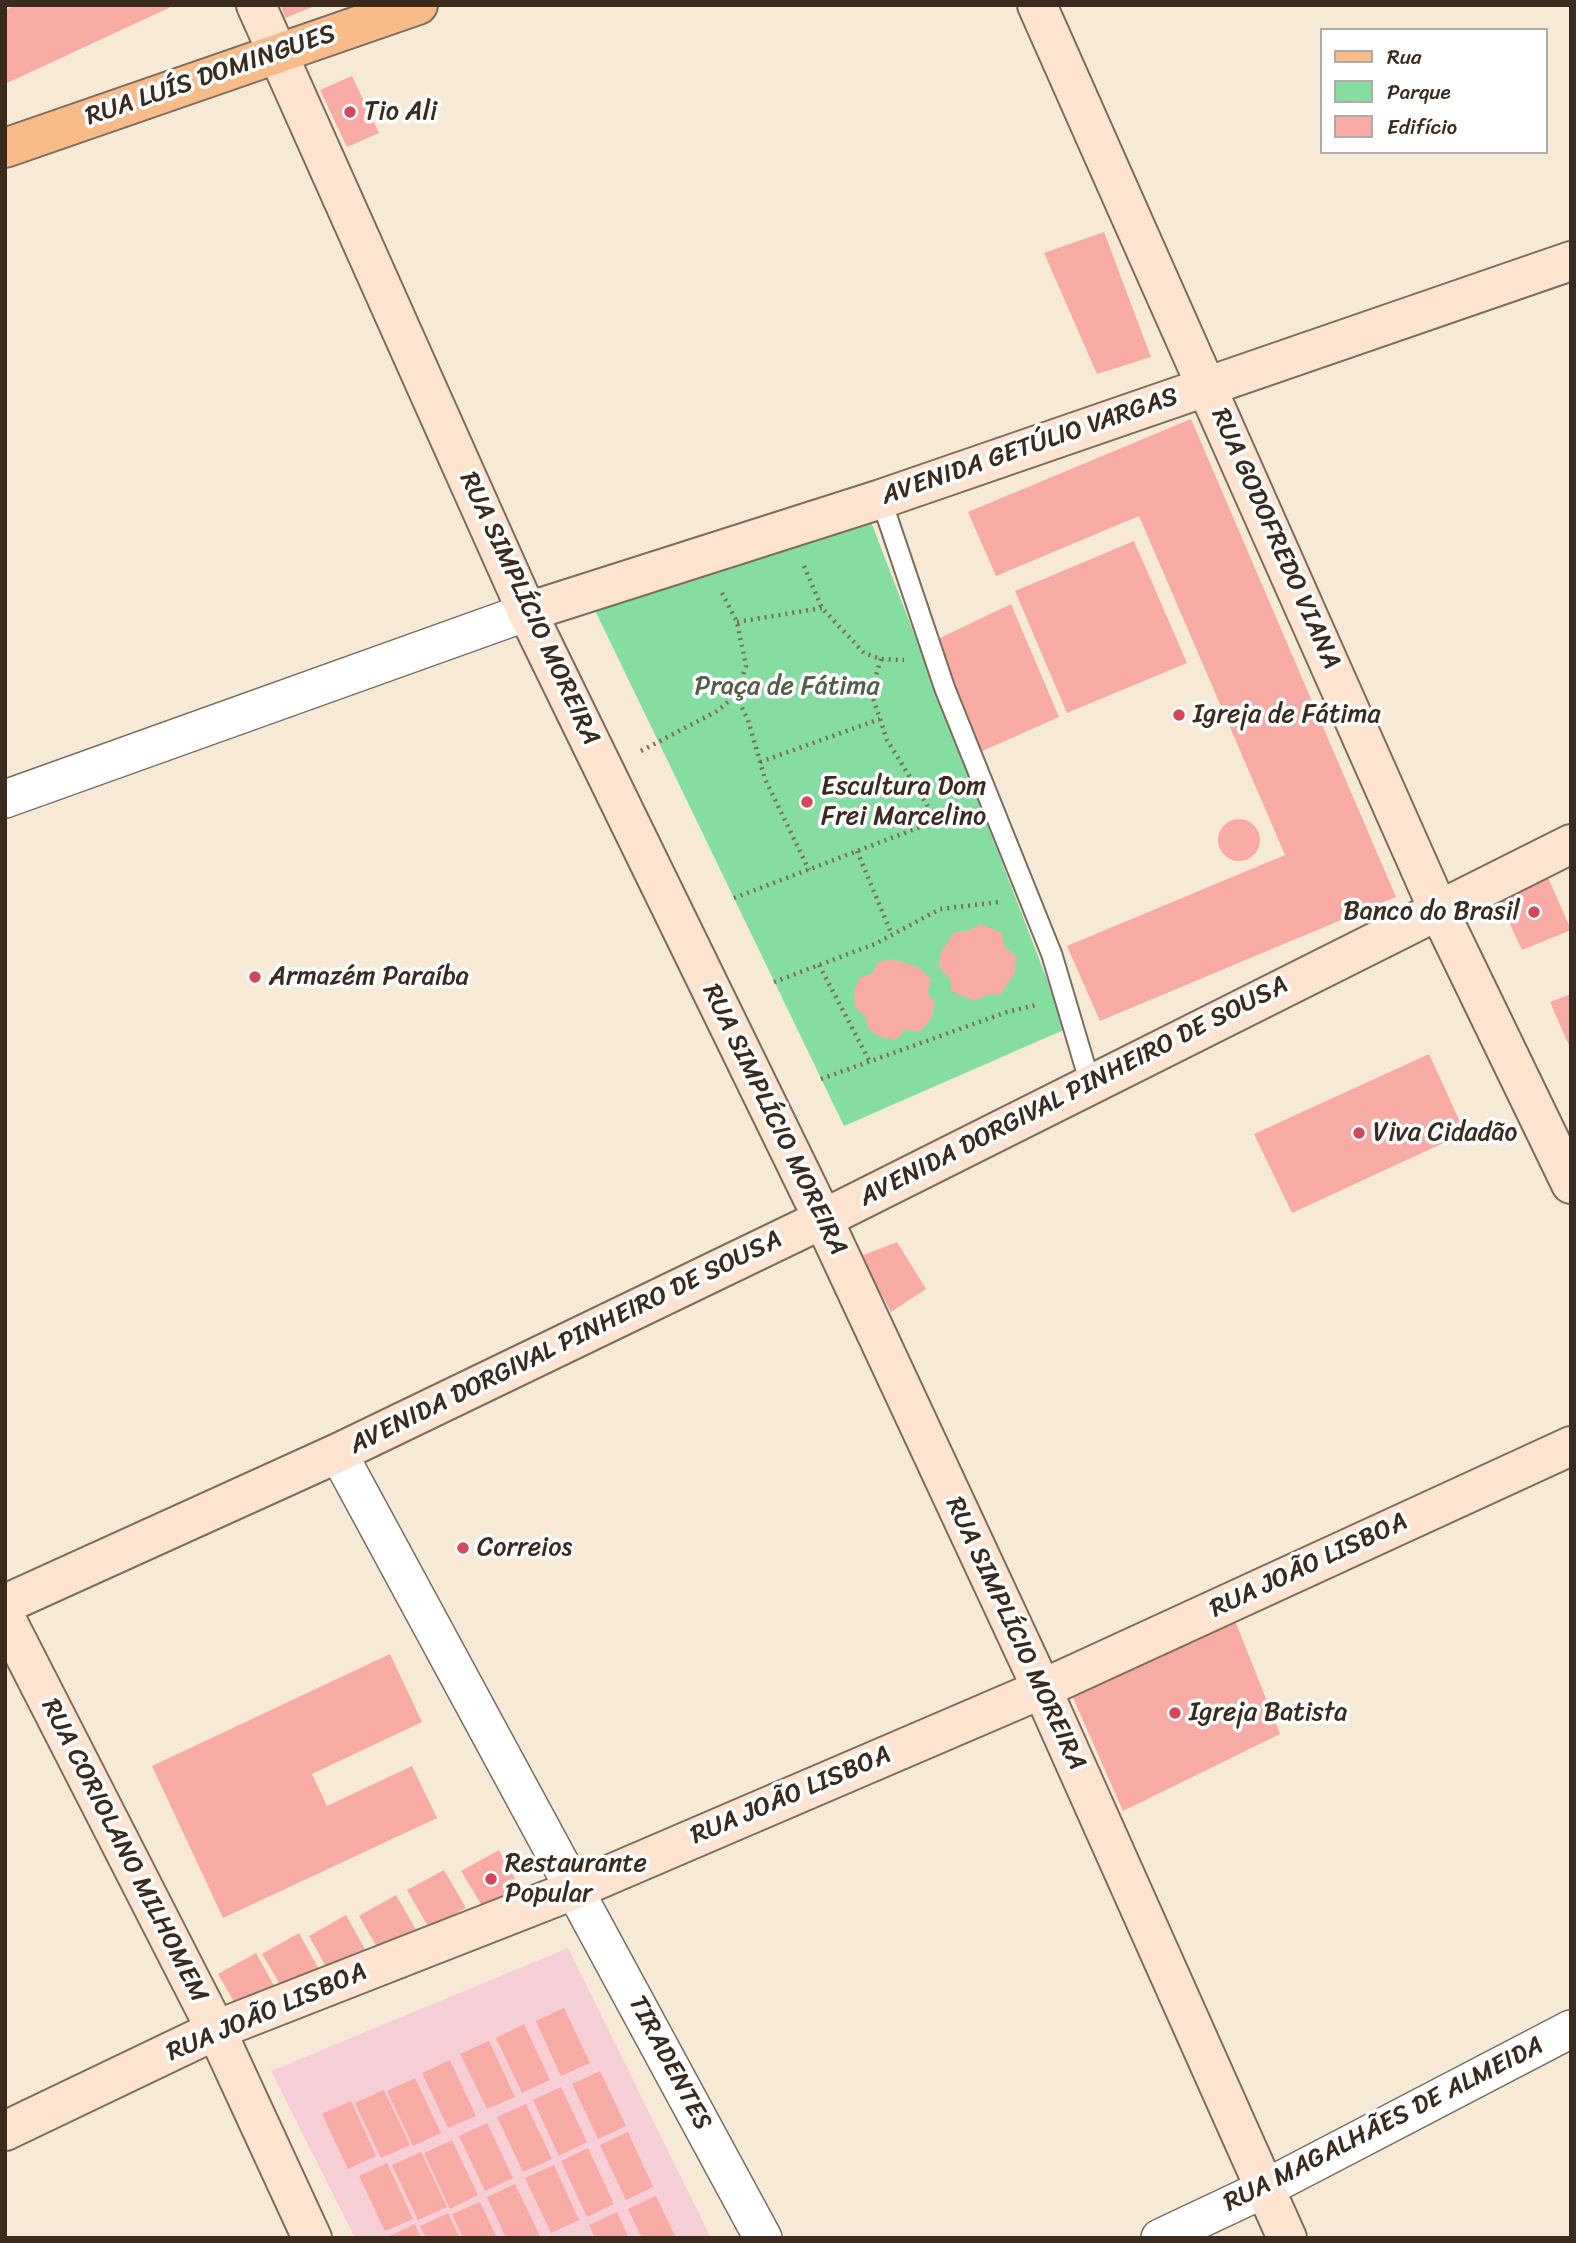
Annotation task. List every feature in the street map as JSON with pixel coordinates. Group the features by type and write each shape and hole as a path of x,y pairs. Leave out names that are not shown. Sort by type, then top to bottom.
{"main road":[{"name":"RUA SIMPLÍCIO MOREIRA","path":"256,5 527,612 823,1219 1042,1689 1287,2238"},
{"name":"RUA LUÍS DOMINGUES","path":"5,148 278,51 418,5"},
{"name":"RUA GODOFREDO VIANA","path":"1037,5 1438,909 1571,1184"},
{"name":"AVENIDA GETÚLIO VARGAS","path":"527,612 881,499 1207,384 1571,261"},
{"name":"AVENIDA DORGIVAL PINHEIRO DE SOUSA","path":"5,1604 338,1453 823,1219 1571,844"},
{"name":"RUA JOÃO LISBOA","path":"5,2131 216,2030 576,1889 1042,1689 1571,1446"},
{"name":"RUA CORIOLANO MILHOMEM","path":"5,1617 216,2030 313,2238"}],"street":[{"path":"5,799 527,612"},
{"name":"TIRADENTES","path":"338,1453 576,1889 762,2238"},
{"name":"RUA MAGALHÃES DE ALMEIDA","path":"1160,2238 1264,2189 1571,2029"}],"lane":[{"path":"881,499 945,689 1052,955 1090,1083"}],"path":[{"path":"801,560 822,608 864,653 881,659 914,660"},
{"path":"605,772 717,711 736,695 746,666 737,622 719,587"},
{"path":"737,622 822,608"},
{"path":"881,659 871,692 887,740 937,821"},
{"path":"736,695 765,779 809,870"},
{"path":"760,762 880,719"},
{"path":"734,898 969,808"},
{"path":"857,851 892,935"},
{"path":"774,982 892,935 940,909 1004,901"},
{"path":"819,965 870,1062"},
{"path":"821,1079 1007,1012 1043,1004"}],"shaded area":[{"path":"568,1948 711,2238 355,2238 271,2071"}],"green space":[{"name":"Praça de Fátima","path":"868,514 1066,1029 844,1126 590,600"}],"building":[{"path":"16,5 175,5 5,84 5,10"},
{"path":"281,5 317,5 285,18"},
{"name":"Tio Ali","path":"352,76 379,133 347,147 320,90"},
{"path":"1104,232 1151,357 1097,374 1044,253"},
{"path":"1191,419 1396,897 1100,1021 1067,946 1285,855 1139,516 996,576 968,512"},
{"path":"1134,541 1187,663 1067,713 1015,591"},
{"path":"1011,604 1059,717 978,753 938,639"},
{"path":"1239,819 1254,825 1260,840 1254,855 1239,861 1224,855 1218,840 1224,825"},
{"name":"Banco do Brasil","path":"1547,875 1571,930 1522,950 1498,898"},
{"path":"980,924 1002,933 1004,946 1016,956 1015,972 1001,994 987,995 975,1001 951,991 951,980 939,967 940,954 954,932 968,931"},
{"path":"893,959 920,968 931,980 928,993 935,1004 930,1020 920,1032 905,1029 896,1040 881,1037 868,1029 866,1017 855,1008 854,993 859,978 872,974 878,962"},
{"path":"1571,994 1571,1050 1550,1002"},
{"name":"Viva Cidadão","path":"1429,1054 1465,1133 1292,1213 1254,1134"},
{"path":"897,1242 926,1289 891,1312 861,1256"},
{"name":"Igreja Batista","path":"1236,1623 1280,1734 1123,1811 1070,1691"},
{"path":"390,1654 422,1722 312,1774 327,1806 412,1766 437,1818 223,1918 152,1766"},
{"name":"Restaurante Popular","path":"499,1850 520,1888 484,1909 461,1871"},
{"name":"Restaurante Popular","path":"444,1870 466,1908 429,1928 407,1890"},
{"path":"396,1895 418,1933 381,1954 359,1916"},
{"path":"346,1915 367,1953 330,1974 309,1936"},
{"path":"299,1933 320,1971 284,1991 262,1954"},
{"path":"256,1953 277,1991 240,2012 218,1974"},
{"path":"564,2008 590,2063 561,2076 536,2021"},
{"path":"524,2024 550,2080 522,2093 496,2038"},
{"path":"489,2041 515,2097 487,2109 460,2054"},
{"path":"450,2060 476,2116 448,2128 422,2073"},
{"path":"600,2071 626,2126 598,2139 572,2084"},
{"path":"415,2078 441,2133 413,2146 387,2091"},
{"path":"561,2087 587,2142 559,2156 533,2100"},
{"path":"384,2090 410,2145 381,2158 355,2103"},
{"path":"351,2101 376,2156 348,2169 322,2114"},
{"path":"526,2104 552,2159 523,2172 497,2117"},
{"path":"487,2123 513,2178 485,2191 459,2136"},
{"path":"628,2132 653,2187 626,2200 600,2145"},
{"path":"452,2140 478,2195 450,2209 424,2153"},
{"path":"588,2148 614,2204 587,2217 561,2161"},
{"path":"421,2152 447,2207 418,2220 392,2165"},
{"path":"387,2163 413,2219 385,2231 359,2176"},
{"path":"554,2165 579,2220 551,2233 525,2178"},
{"path":"515,2184 541,2238 506,2238 487,2197"},
{"path":"656,2196 676,2238 642,2238 628,2209"},
{"path":"480,2202 497,2238 463,2238 452,2214"},
{"path":"617,2212 629,2238 595,2238 589,2225"},
{"path":"448,2213 460,2238 426,2238 420,2226"},
{"path":"415,2224 421,2238 386,2238"}],"place":[{"name":"Tio Ali","path":"350,112"},
{"name":"Igreja de Fátima","path":"1179,715"},
{"name":"Escultura Dom Frei Marcelino","path":"807,802"},
{"name":"Banco do Brasil","path":"1534,912"},
{"name":"Armazém Paraíba","path":"255,977"},
{"name":"Viva Cidadão","path":"1359,1133"},
{"name":"Correios","path":"463,1548"},
{"name":"Igreja Batista","path":"1175,1713"},
{"name":"Restaurante Popular","path":"491,1879"}]}
